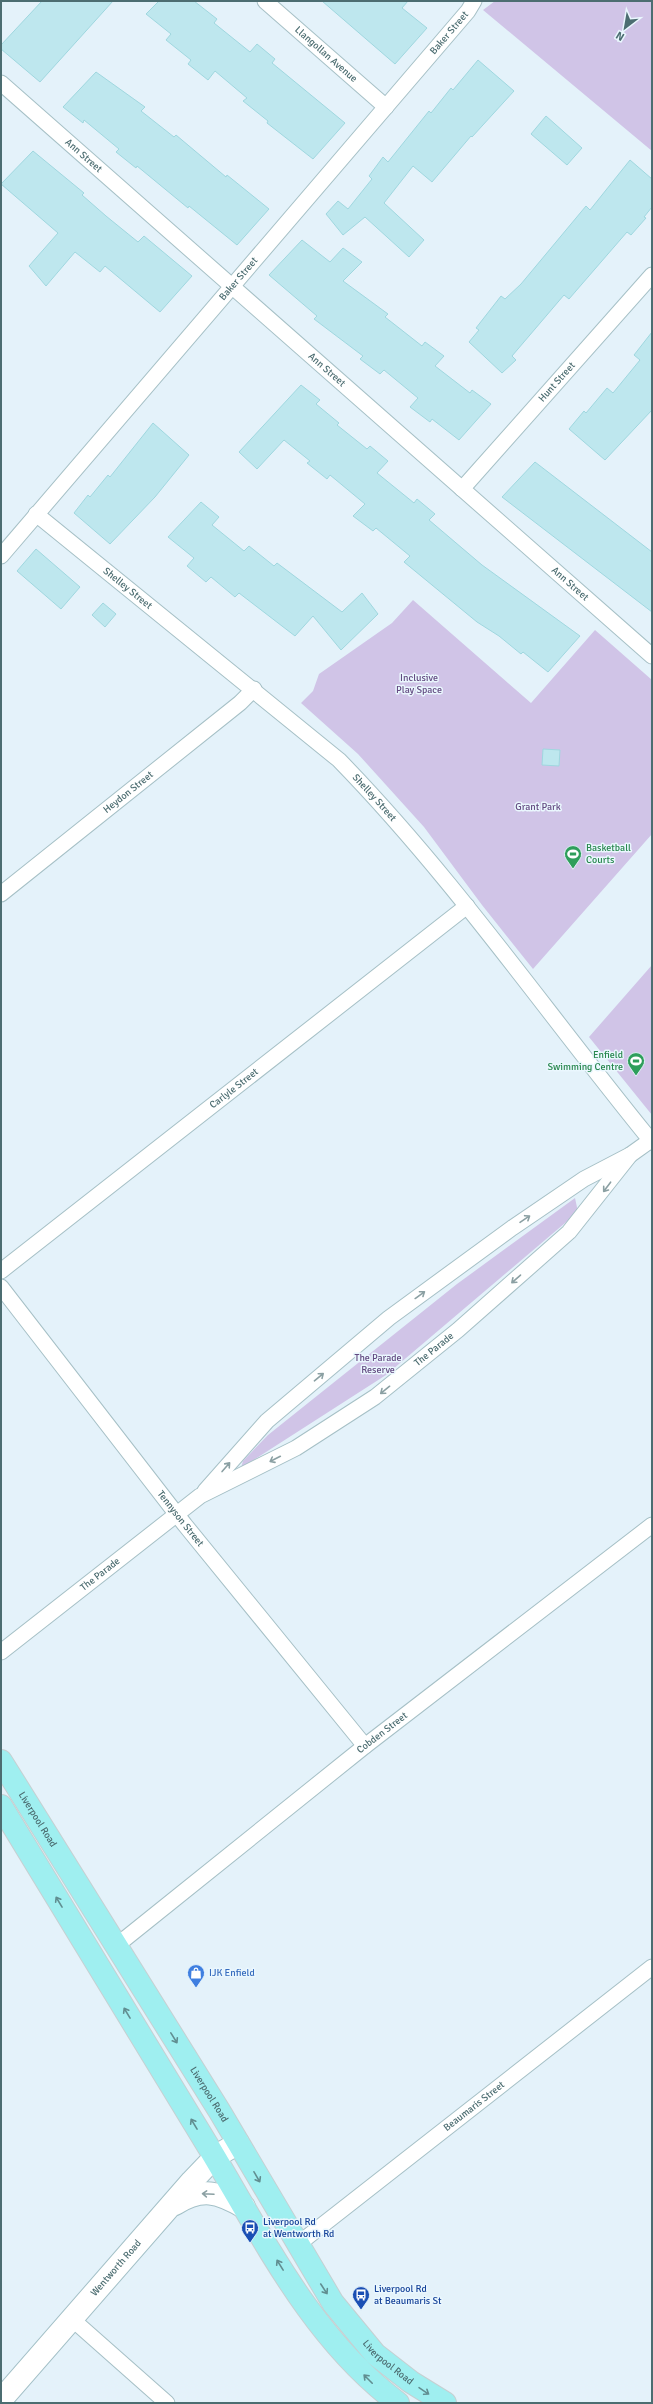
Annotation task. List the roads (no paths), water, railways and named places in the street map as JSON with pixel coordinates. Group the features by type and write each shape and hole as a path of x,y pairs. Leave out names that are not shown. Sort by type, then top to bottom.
{"highway":[{"name":"Liverpool Road","path":"1,1761 238,2144 333,2303 376,2354 412,2382 444,2403"},
{"path":"1,1806 244,2207 325,2334 374,2385 398,2403"}],"street":[{"name":"Llangollan Avenue","path":"265,1 386,107"},
{"name":"Baker Street","path":"1,556 468,12 474,1"},
{"name":"Ann Street","path":"1,83 652,656"},
{"name":"Hunt Street","path":"462,489 652,275"},
{"name":"Shelley Street","path":"36,514 254,689 339,760 374,797 467,906 651,1141"},
{"name":"Heydon Street","path":"1,894 240,703 254,689"},
{"name":"Carlyle Street","path":"1,1271 467,906"},
{"name":"The Parade","path":"200,1496 267,1420 389,1318 571,1188 630,1155 651,1141"},
{"name":"The Parade","path":"1,1652 200,1496 296,1448 375,1397 458,1330 569,1232 630,1155"},
{"name":"Tennyson Street","path":"1,1287 176,1514 364,1746"},
{"name":"Cobden Street","path":"116,1946 364,1746 652,1525"},
{"name":"Beaumaris Street","path":"297,2245 652,1967"},
{"name":"Wentworth Road","path":"1,2400 214,2157 238,2144"},
{"path":"168,2209 183,2199 204,2193 225,2196 244,2207"},
{"path":"72,2319 167,2403"}],"place":[{"name":"Basketball Courts","path":"573,869"},
{"name":"Enfield Swimming Centre","path":"636,1076"},
{"name":"IJK Enfield","path":"196,1988"},
{"name":"Liverpool Rd at Wentworth Rd","path":"250,2243"},
{"name":"Liverpool Rd at Beaumaris St","path":"361,2310"}],"park label":[{"name":"Inclusive Play Space","path":"419,684"},
{"name":"Grant Park","path":"538,807"},
{"name":"The Parade Reserve","path":"378,1364"}]}
